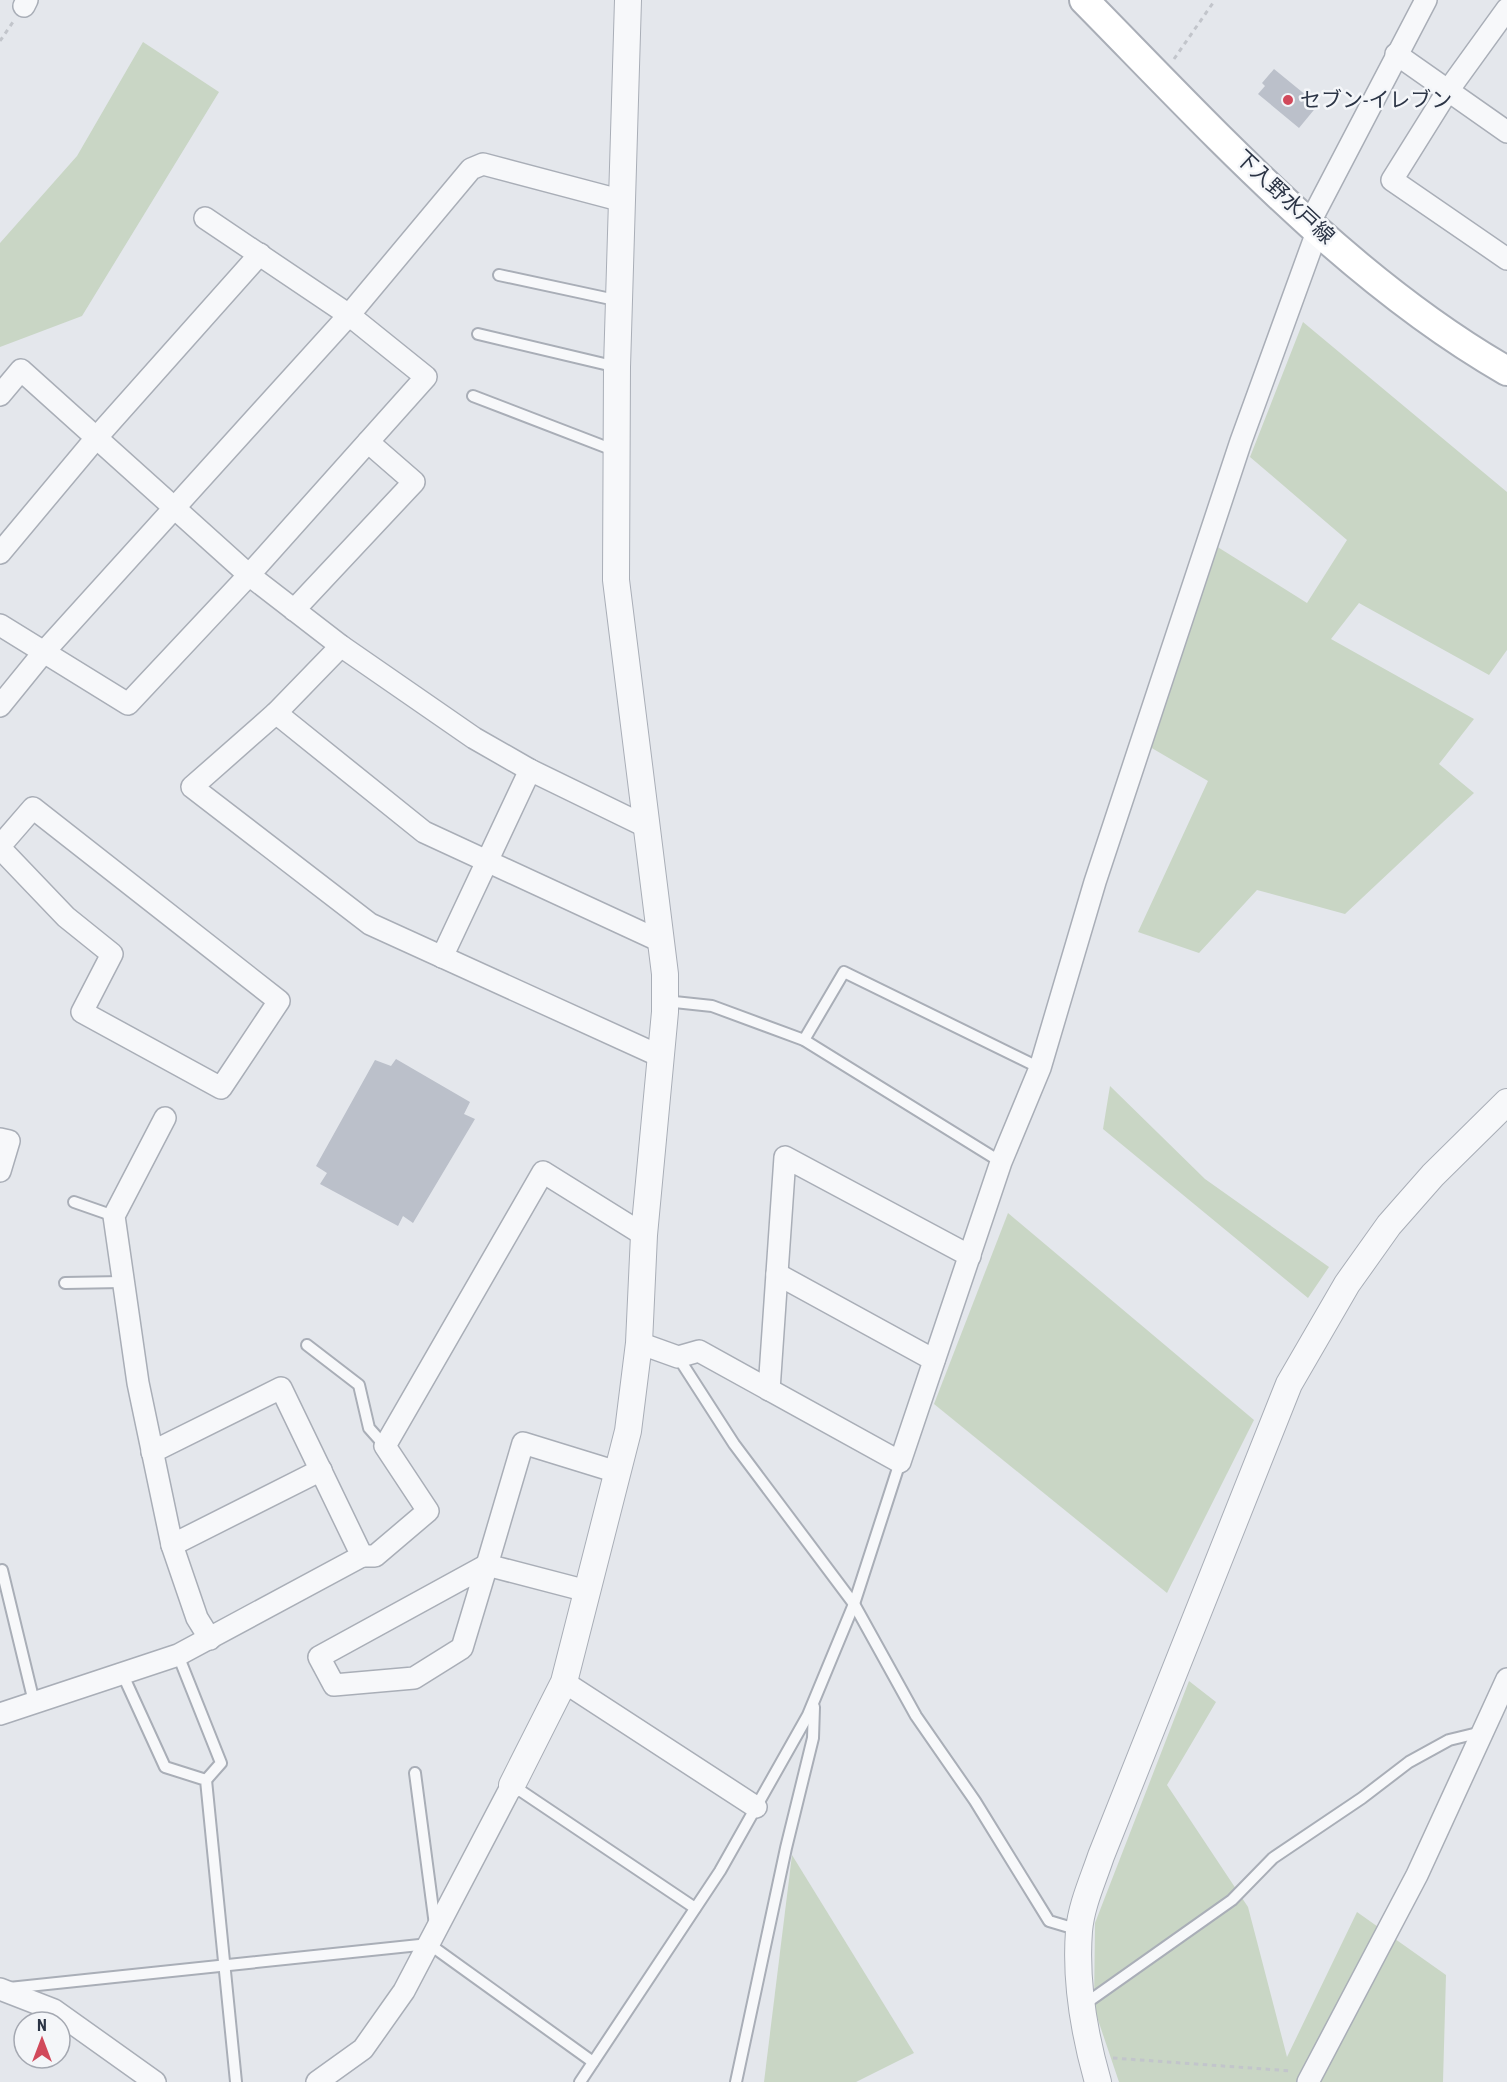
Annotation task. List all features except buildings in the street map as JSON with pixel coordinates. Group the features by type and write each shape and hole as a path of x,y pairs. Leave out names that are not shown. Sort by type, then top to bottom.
{"main road":[{"name":"下入野水戸線","path":"1084,0 1160,78 1314,225 1397,298 1462,344 1507,371"}],"street":[{"path":"317,2082 363,2049 404,1991 564,1682 628,1431 639,1343 644,1235 662,1057 665,1001 660,940 616,580 617,367 628,0"},
{"path":"639,1343 678,1358 699,1351 900,1462 1000,1162 1040,1068 1095,882 1314,225 1396,54 1426,0"},
{"path":"1507,9 1447,92 1392,180 1507,259"},
{"path":"1396,54 1507,132"},
{"path":"0,706 43,653 174,506 349,315 471,169 483,164 623,201"},
{"path":"0,625 128,704 249,575 426,377 349,315 205,218"},
{"path":"0,553 97,437 260,254"},
{"path":"0,395 21,370 249,575 341,646 474,738 530,770 645,826"},
{"path":"294,610 414,482 368,442"},
{"path":"341,646 276,713 192,787 370,924 662,1057"},
{"path":"276,713 424,832 660,940"},
{"path":"442,957 530,770"},
{"path":"33,808 279,1001 221,1088 82,1012 112,954 66,917 0,847 33,808"},
{"path":"1098,2082 1081,2007 1079,1930 1101,1856 1289,1384 1347,1284 1389,1225 1432,1174 1507,1102"},
{"path":"165,1118 114,1216 138,1383 172,1545 197,1618 210,1640"},
{"path":"0,1138 9,1141 0,1171"},
{"path":"770,1390 785,1157 970,1256"},
{"path":"0,1714 178,1655 210,1640 362,1557 375,1556 428,1511 385,1446 543,1172 644,1235"},
{"path":"777,1274 934,1360"},
{"path":"152,1452 281,1388 362,1557"},
{"path":"587,1591 487,1565 320,1657 334,1685 414,1678 462,1648 487,1565 523,1443 617,1472"},
{"path":"172,1545 321,1470"},
{"path":"1311,2077 1378,1944 1417,1875 1507,1679"},
{"path":"564,1682 756,1807"},
{"path":"0,1989 54,2010 155,2082"}],"lane":[{"path":"498,275 620,301"},
{"path":"478,334 617,367"},
{"path":"473,396 616,451"},
{"path":"804,1040 844,972 1040,1068"},
{"path":"665,1001 712,1006 804,1040 1000,1162"},
{"path":"74,1202 114,1216"},
{"path":"65,1284 122,1282"},
{"path":"307,1345 359,1385 369,1428 385,1446"},
{"path":"678,1358 734,1444 854,1604 916,1716 975,1801 1049,1921 1079,1930"},
{"path":"580,2082 720,1871 814,1701 854,1604 900,1462"},
{"path":"2,1570 34,1702"},
{"path":"178,1655 221,1763 206,1780 236,2082"},
{"path":"122,1673 165,1767 206,1780"},
{"path":"736,2082 786,1848 813,1738 814,1701"},
{"path":"1081,2007 1232,1900 1273,1858 1362,1798 1409,1762 1449,1740 1485,1731"},
{"path":"415,1773 433,1938"},
{"path":"512,1785 695,1908"},
{"path":"0,1989 224,1965 433,1938 593,2062"}],"path":[{"path":"1160,78 1215,0"},
{"path":"1091,2056 1311,2077"}],"green space":[{"path":"143,42 219,92 82,316 0,347 0,243 77,156"},
{"path":"1303,322 1507,492 1507,650 1489,675 1359,603 1331,639 1474,719 1439,764 1474,793 1345,914 1257,890 1199,953 1138,932 1208,781 1150,747 1216,546 1307,603 1347,540 1250,457"},
{"path":"1110,1086 1205,1179 1329,1267 1308,1298 1103,1129"},
{"path":"1008,1213 1254,1420 1167,1593 934,1404"},
{"path":"1189,1681 1216,1702 1167,1785 1248,1907 1287,2057 1357,1912 1446,1975 1443,2082 1119,2082 1094,2008 1095,1923"},
{"path":"792,1855 914,2053 856,2082 764,2082"}],"place":[{"name":"セブン-イレブン","path":"1288,100"}]}
